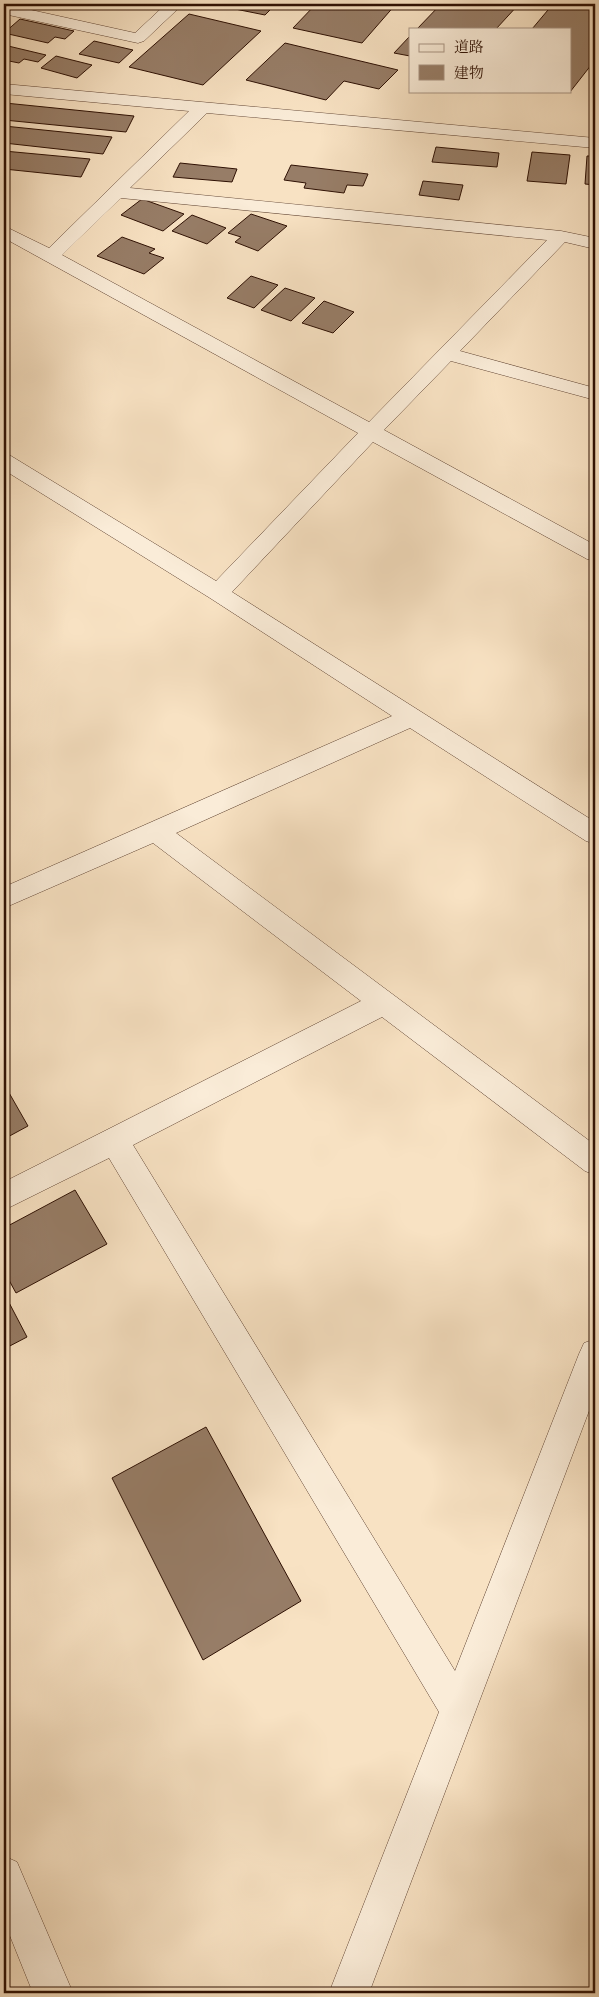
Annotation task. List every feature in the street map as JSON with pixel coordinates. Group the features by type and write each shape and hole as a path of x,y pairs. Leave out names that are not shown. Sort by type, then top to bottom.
{"street":[{"path":"4,9 138,38 175,4"},
{"path":"4,89 595,143"},
{"path":"50,257 203,107"},
{"path":"117,192 561,236 595,243"},
{"path":"4,231 595,554"},
{"path":"218,593 561,236"},
{"path":"447,354 595,394"},
{"path":"4,461 218,593 595,834"},
{"path":"4,898 412,717"},
{"path":"154,830 595,1162"},
{"path":"4,1197 383,1003"},
{"path":"114,1140 458,1710"},
{"path":"349,1993 595,1354"},
{"path":"4,1876 53,1993"}],"building":[{"path":"210,4 276,4 265,15"},
{"path":"316,4 396,4 362,43 293,28"},
{"path":"441,4 519,4 497,28 418,28"},
{"path":"553,4 585,4 595,6 595,60 572,89 572,28 533,28"},
{"path":"189,14 261,31 203,85 129,67"},
{"path":"20,19 74,31 65,39 55,37 48,43 4,33"},
{"path":"409,37 409,56 394,53"},
{"path":"94,41 133,50 119,63 79,54"},
{"path":"285,43 398,70 379,89 344,81 326,100 246,80"},
{"path":"4,45 46,55 38,62 24,59 19,63 4,60"},
{"path":"56,56 92,65 77,78 41,68"},
{"path":"5,103 134,116 126,132 4,120"},
{"path":"4,126 112,137 103,154 4,143"},
{"path":"436,147 499,153 497,167 432,162"},
{"path":"4,151 90,159 81,177 4,169"},
{"path":"532,152 570,155 566,184 527,181"},
{"path":"587,156 595,156 595,185 585,184"},
{"path":"180,163 237,169 232,182 173,177"},
{"path":"291,165 368,174 363,186 347,185 344,193 304,188 306,183 284,180"},
{"path":"423,181 463,185 459,200 419,195"},
{"path":"142,199 184,214 163,231 121,215"},
{"path":"251,214 287,226 258,251 235,242 241,237 228,233"},
{"path":"192,215 226,228 207,244 172,231"},
{"path":"122,237 155,249 149,253 164,258 144,274 97,256"},
{"path":"251,276 278,285 254,308 227,298"},
{"path":"285,288 315,298 291,321 261,310"},
{"path":"324,301 354,312 333,333 302,323"},
{"path":"4,1084 28,1126 4,1139"},
{"path":"75,1190 107,1244 16,1293 4,1271 4,1228"},
{"path":"4,1293 27,1337 4,1349"},
{"path":"206,1427 301,1601 203,1660 112,1478"}]}
